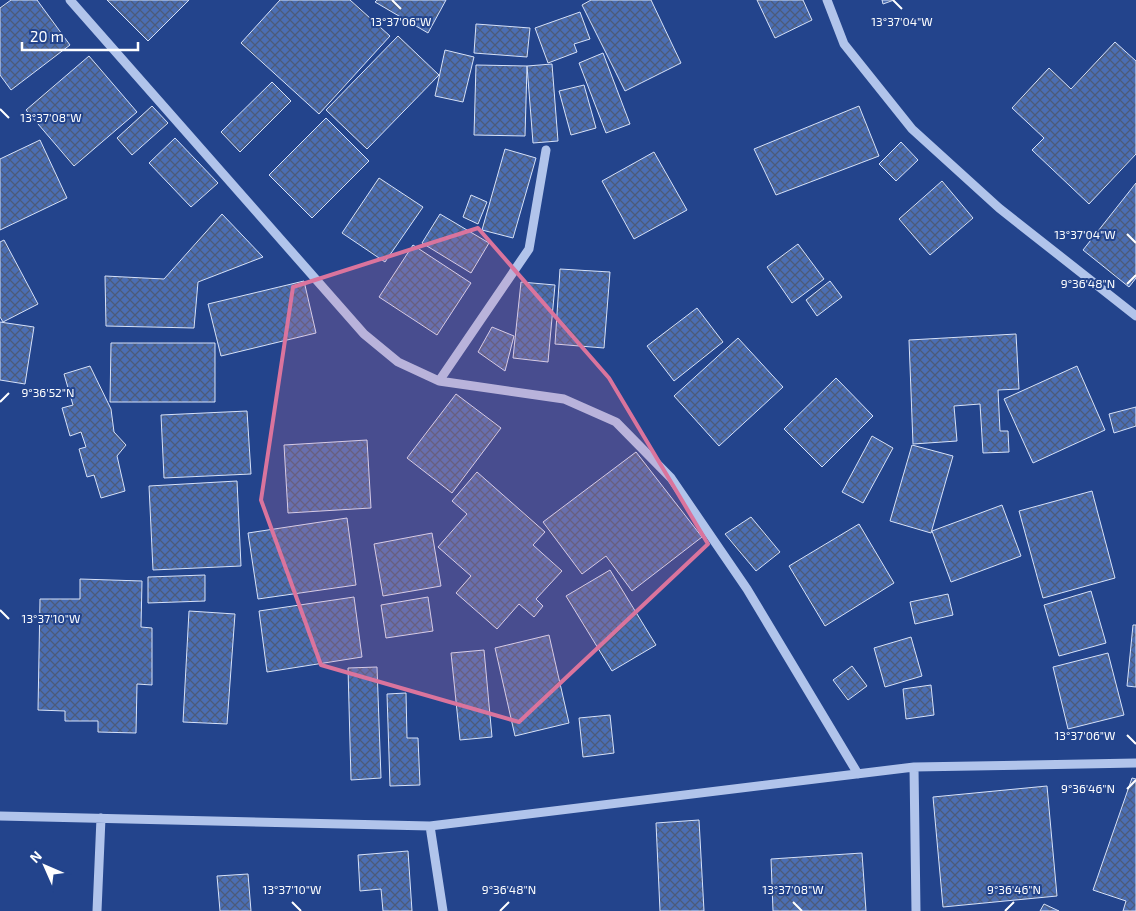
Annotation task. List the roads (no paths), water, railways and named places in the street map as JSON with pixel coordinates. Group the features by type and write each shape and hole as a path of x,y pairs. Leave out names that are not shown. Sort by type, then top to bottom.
{"street":[{"path":"70,0 364,334 398,362 439,381 564,399 616,422 671,478 747,589 858,774"},
{"path":"827,0 844,44 912,129 1000,208 1136,316"},
{"path":"439,381 529,249 546,150"},
{"path":"0,816 430,826 914,767 1136,763"},
{"path":"914,767 916,911"},
{"path":"97,911 102,818"},
{"path":"430,826 443,911"}]}
